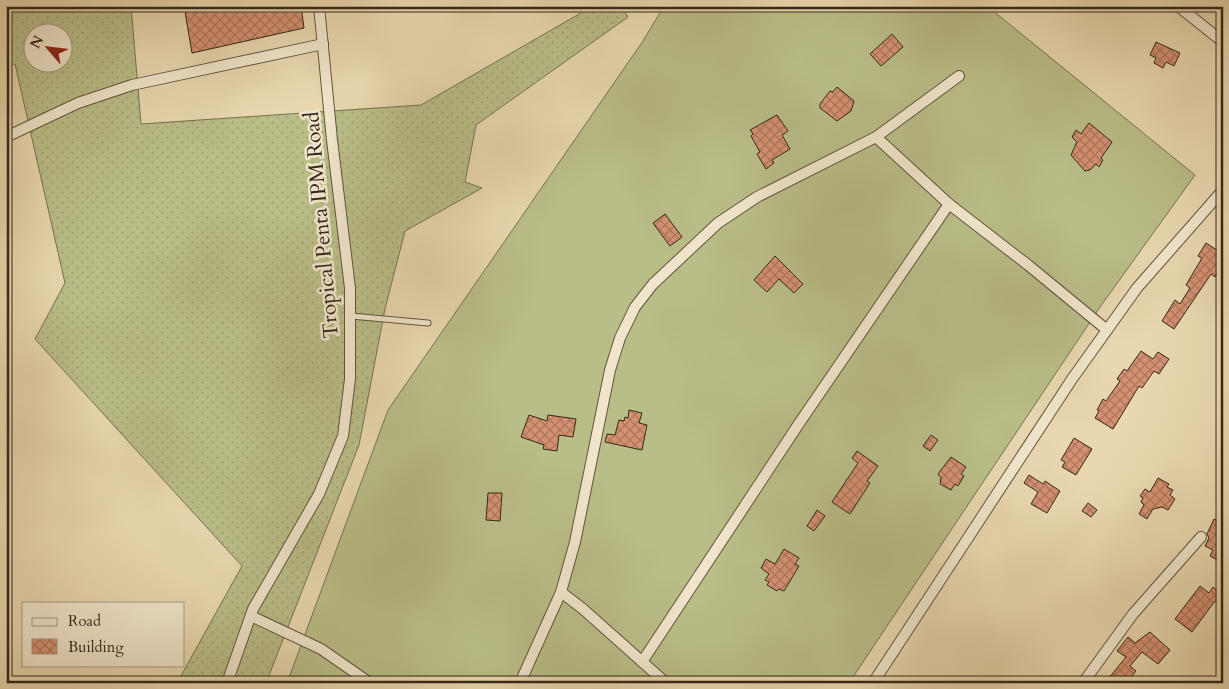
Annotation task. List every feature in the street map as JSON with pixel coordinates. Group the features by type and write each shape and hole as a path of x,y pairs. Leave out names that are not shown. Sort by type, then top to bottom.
{"street":[{"name":"Tropical Penta IPM Road","path":"227,683 250,616 319,494 343,436 350,378 350,288 332,140 319,6"},
{"path":"1178,6 1223,42"},
{"path":"6,137 78,104 132,84 323,44"},
{"path":"520,683 561,592 575,542 610,370 620,338 635,307 653,284 718,223 757,197 876,137 959,76"},
{"path":"876,137 949,204 1028,264 1107,330"},
{"path":"873,683 1072,379 1149,272 1223,190"},
{"path":"642,662 798,425 949,204"},
{"path":"1083,683 1133,614 1201,537"},
{"path":"561,592 583,609 666,683"},
{"path":"250,616 321,649 370,683"}],"lane":[{"path":"351,316 428,323"}],"green space":[{"path":"6,6 131,6 141,124 421,105 593,6 621,6 628,17 476,125 465,182 482,188 405,231 385,309 359,445 266,683 177,683 242,566 35,339 65,283 15,64 6,66"},
{"path":"664,6 987,6 1195,175 1100,307 849,683 287,683 388,410 643,41"}],"building":[{"path":"184,6 301,6 304,28 192,53"},
{"path":"892,34 903,47 881,66 870,54"},
{"path":"1156,42 1180,53 1174,66 1166,62 1163,68 1154,63 1156,58 1150,55"},
{"path":"837,87 854,101 851,111 837,121 820,108 820,104 830,91 833,92"},
{"path":"777,115 788,131 782,135 790,149 772,160 774,163 766,169 757,154 760,152 751,136 753,134 750,130"},
{"path":"1089,123 1112,142 1101,158 1103,160 1099,167 1096,164 1090,170 1085,171 1071,155 1077,142 1072,137 1076,130 1081,134"},
{"path":"665,214 682,237 670,246 653,223"},
{"path":"1206,243 1223,254 1223,265 1215,277 1211,274 1174,329 1162,321 1175,300 1180,304 1190,288 1186,285 1202,258 1198,256"},
{"path":"775,256 803,284 794,293 779,279 767,292 754,280"},
{"path":"1141,351 1153,359 1158,352 1169,359 1159,374 1154,371 1142,388 1139,386 1113,429 1095,418 1099,411 1097,410 1103,399 1106,401 1120,381 1117,379 1124,369 1127,371"},
{"path":"629,410 642,413 639,423 647,425 642,450 605,442 607,434 615,435 619,420 624,421 625,417 628,418"},
{"path":"529,415 547,421 548,415 576,419 573,437 559,435 557,451 543,449 544,445 521,437"},
{"path":"931,435 938,440 930,451 923,446"},
{"path":"1074,438 1092,449 1076,475 1062,467 1065,462 1061,460"},
{"path":"857,451 878,466 867,481 870,483 850,514 832,502 858,463 852,458"},
{"path":"951,457 966,467 961,474 964,476 958,486 955,484 951,490 940,484 941,478 938,474"},
{"path":"1029,475 1043,484 1045,481 1060,491 1047,513 1031,504 1038,492 1024,483"},
{"path":"1158,478 1169,484 1167,487 1173,490 1170,495 1175,499 1168,510 1162,507 1153,509 1147,519 1139,514 1144,505 1141,502 1143,498 1140,496 1145,489 1150,492"},
{"path":"488,493 502,493 500,521 486,520"},
{"path":"1088,503 1097,510 1091,517 1082,511"},
{"path":"817,510 825,516 814,531 807,526"},
{"path":"1214,519 1223,524 1223,553 1219,561 1210,556 1213,550 1205,546 1209,538 1207,534"},
{"path":"784,549 799,558 795,564 799,566 784,591 779,589 777,591 767,585 769,582 765,580 769,574 761,568 766,559 775,564"},
{"path":"1200,586 1209,593 1213,587 1223,595 1223,607 1215,601 1192,632 1175,619"},
{"path":"1150,632 1170,650 1158,664 1142,652 1130,666 1136,671 1126,683 1105,683 1126,657 1117,651 1128,637 1135,643"}]}
